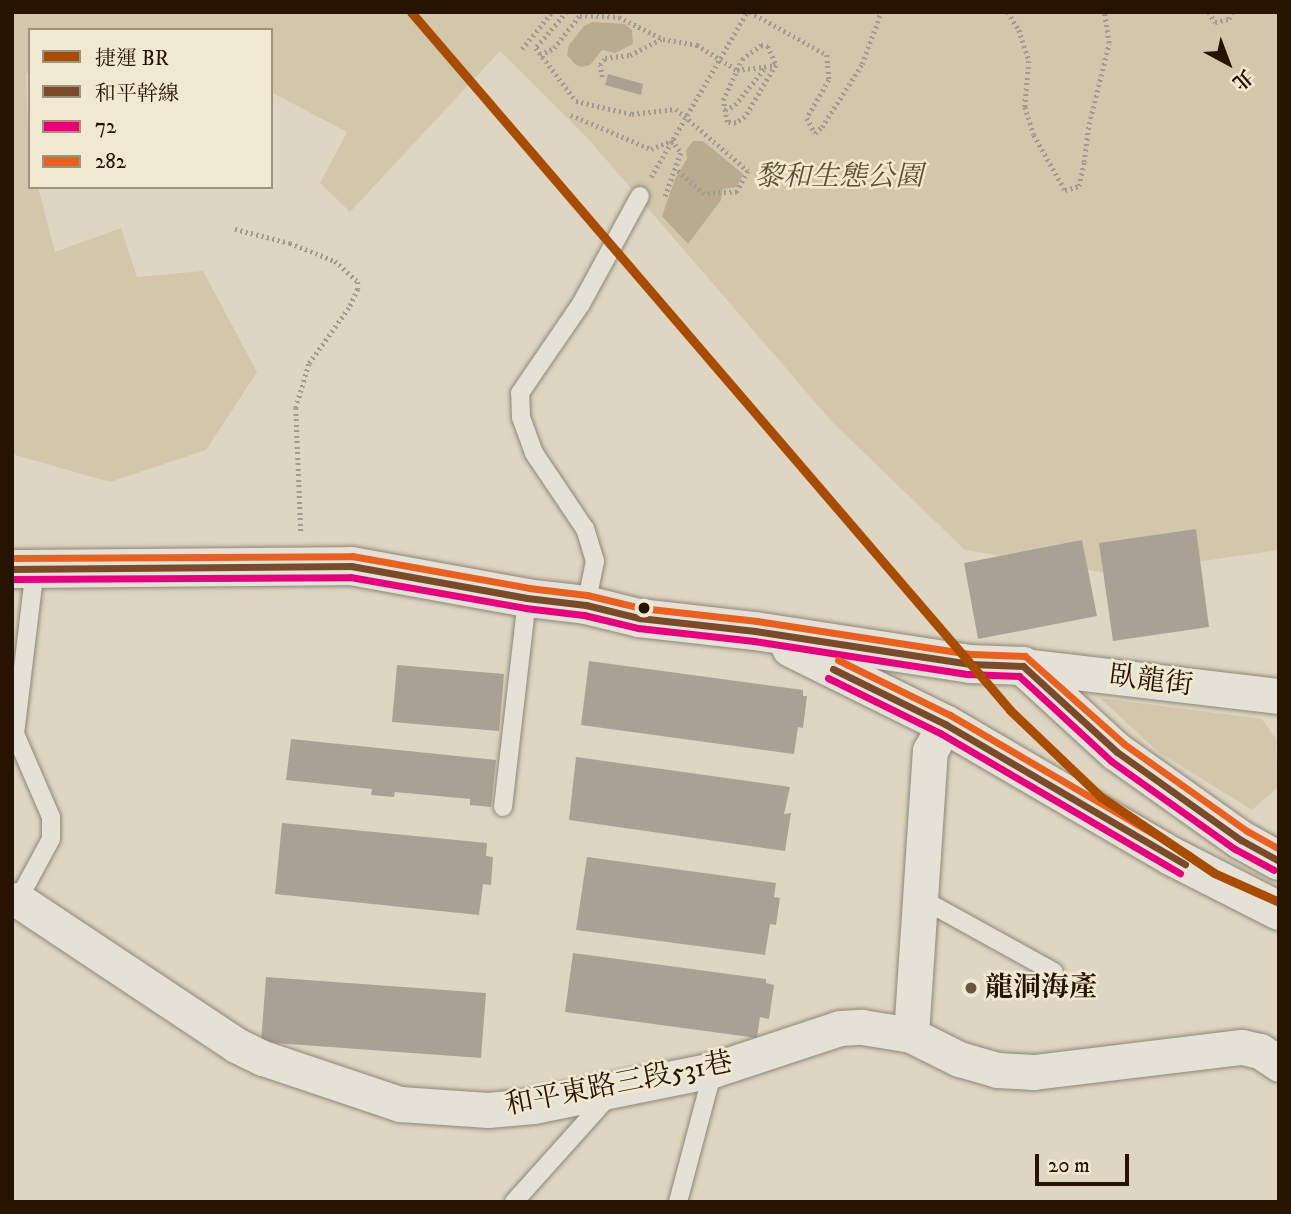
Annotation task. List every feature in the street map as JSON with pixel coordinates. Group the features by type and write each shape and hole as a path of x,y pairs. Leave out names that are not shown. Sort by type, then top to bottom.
{"main road":[{"path":"23,569 351,566 586,606 639,618 755,631 970,664 1023,666 1117,752 1241,840 1279,861"},
{"path":"755,631 945,724 1171,856 1279,912"},
{"path":"945,724 944,692 953,677 970,664"}],"street":[{"name":"臥龍街","path":"1023,666 1279,696"},
{"path":"911,1035 930,751 945,724"},
{"name":"和平東路三段531巷","path":"15,898 236,1045 263,1058 400,1104 488,1110 533,1106 713,1070 840,1028 862,1027 911,1035 959,1059 997,1070 1034,1072 1242,1047 1260,1051 1279,1063"}],"lane":[{"path":"586,606 595,561 585,529 534,453 521,417 520,393 581,304 640,196"},
{"path":"15,898 51,839 51,817 14,734 23,569"},
{"path":"503,807 527,598"},
{"path":"920,898 1054,972"},
{"path":"678,1202 713,1070"},
{"path":"514,1202 615,1090"}],"path":[{"path":"522,49 552,12"},
{"path":"567,12 536,48 576,101 632,114 676,109 687,115 748,171 737,192 705,194 676,170 681,153 673,139"},
{"path":"640,196 748,12 827,55 829,80 807,118 815,132 822,127 862,64 881,12"},
{"path":"1008,12 1019,30 1029,61 1025,107 1034,135 1065,190 1079,186 1089,124 1109,43 1104,12"},
{"path":"1209,12 1215,22 1229,19 1232,12"},
{"path":"540,55 554,48 580,15 619,17 663,39 697,45 737,69 776,65"},
{"path":"602,77 600,65 605,58 630,55 663,39"},
{"path":"761,45 768,46 776,65 745,117 736,123 727,122 723,100 742,59 761,45"},
{"path":"725,110 735,104 766,67"},
{"path":"571,115 651,149 673,139"},
{"path":"235,229 290,243 335,261 358,282 358,289 349,308 309,363 296,408 302,565"}],"green space":[{"name":"黎和生態公園","path":"12,12 1279,12 1279,550 1112,574 965,550 833,423 591,142 500,51 350,212 320,183 347,132 273,93 273,28 28,28 28,189 39,189 55,252 121,228 137,277 203,271 257,372 206,450 110,482 12,454"},
{"path":"1100,698 1262,719 1276,739 1278,787 1252,810 1157,751"}],"shaded area":[{"path":"592,22 625,24 632,30 633,44 615,53 602,50 590,65 581,67 575,64 567,55 569,45 584,26"},
{"path":"693,141 703,141 743,174 737,187 723,189 721,200 688,244 662,216 675,179 687,159 686,150"}],"building":[{"path":"608,74 643,84 641,95 605,85"},
{"path":"1196,529 1209,627 1113,641 1099,543"},
{"path":"1082,540 1097,616 978,639 964,563"},
{"path":"589,661 803,690 803,696 807,696 803,728 798,727 794,754 581,725"},
{"path":"397,665 504,674 499,731 392,722"},
{"path":"291,739 496,760 491,807 470,805 470,799 395,792 394,797 371,795 372,789 286,780"},
{"path":"576,757 790,787 784,814 791,813 785,851 569,820"},
{"path":"282,823 487,843 486,856 493,857 491,885 483,884 479,915 275,894"},
{"path":"587,857 776,883 774,897 780,898 776,925 770,924 765,955 576,930"},
{"path":"573,953 766,979 766,983 774,985 769,1019 760,1017 757,1038 565,1012"},
{"path":"266,977 486,993 481,1058 261,1042"}],"metro line":[{"name":"BR","path":"411,12 1010,710 1101,797 1214,873 1279,902"}],"transit line":[{"name":"282","path":"12,558 352,556 529,588 587,595 641,608 757,621 971,654 1025,656 1124,744 1247,831 1279,849"},
{"name":"和平幹線","path":"12,569 351,566 527,598 586,605 639,618 755,631 970,664 1023,666 1117,752 1241,840 1279,861"},
{"name":"72","path":"12,579 350,577 525,608 584,615 638,628 754,641 968,674 1019,676 1111,761 1235,849 1274,870"},
{"name":"282","path":"838,660 950,715 1190,855"},
{"name":"和平幹線","path":"833,669 945,724 1185,864"},
{"name":"72","path":"828,678 940,733 1180,873"}],"place":[{"name":"龍洞海產","path":"971,988"}]}
